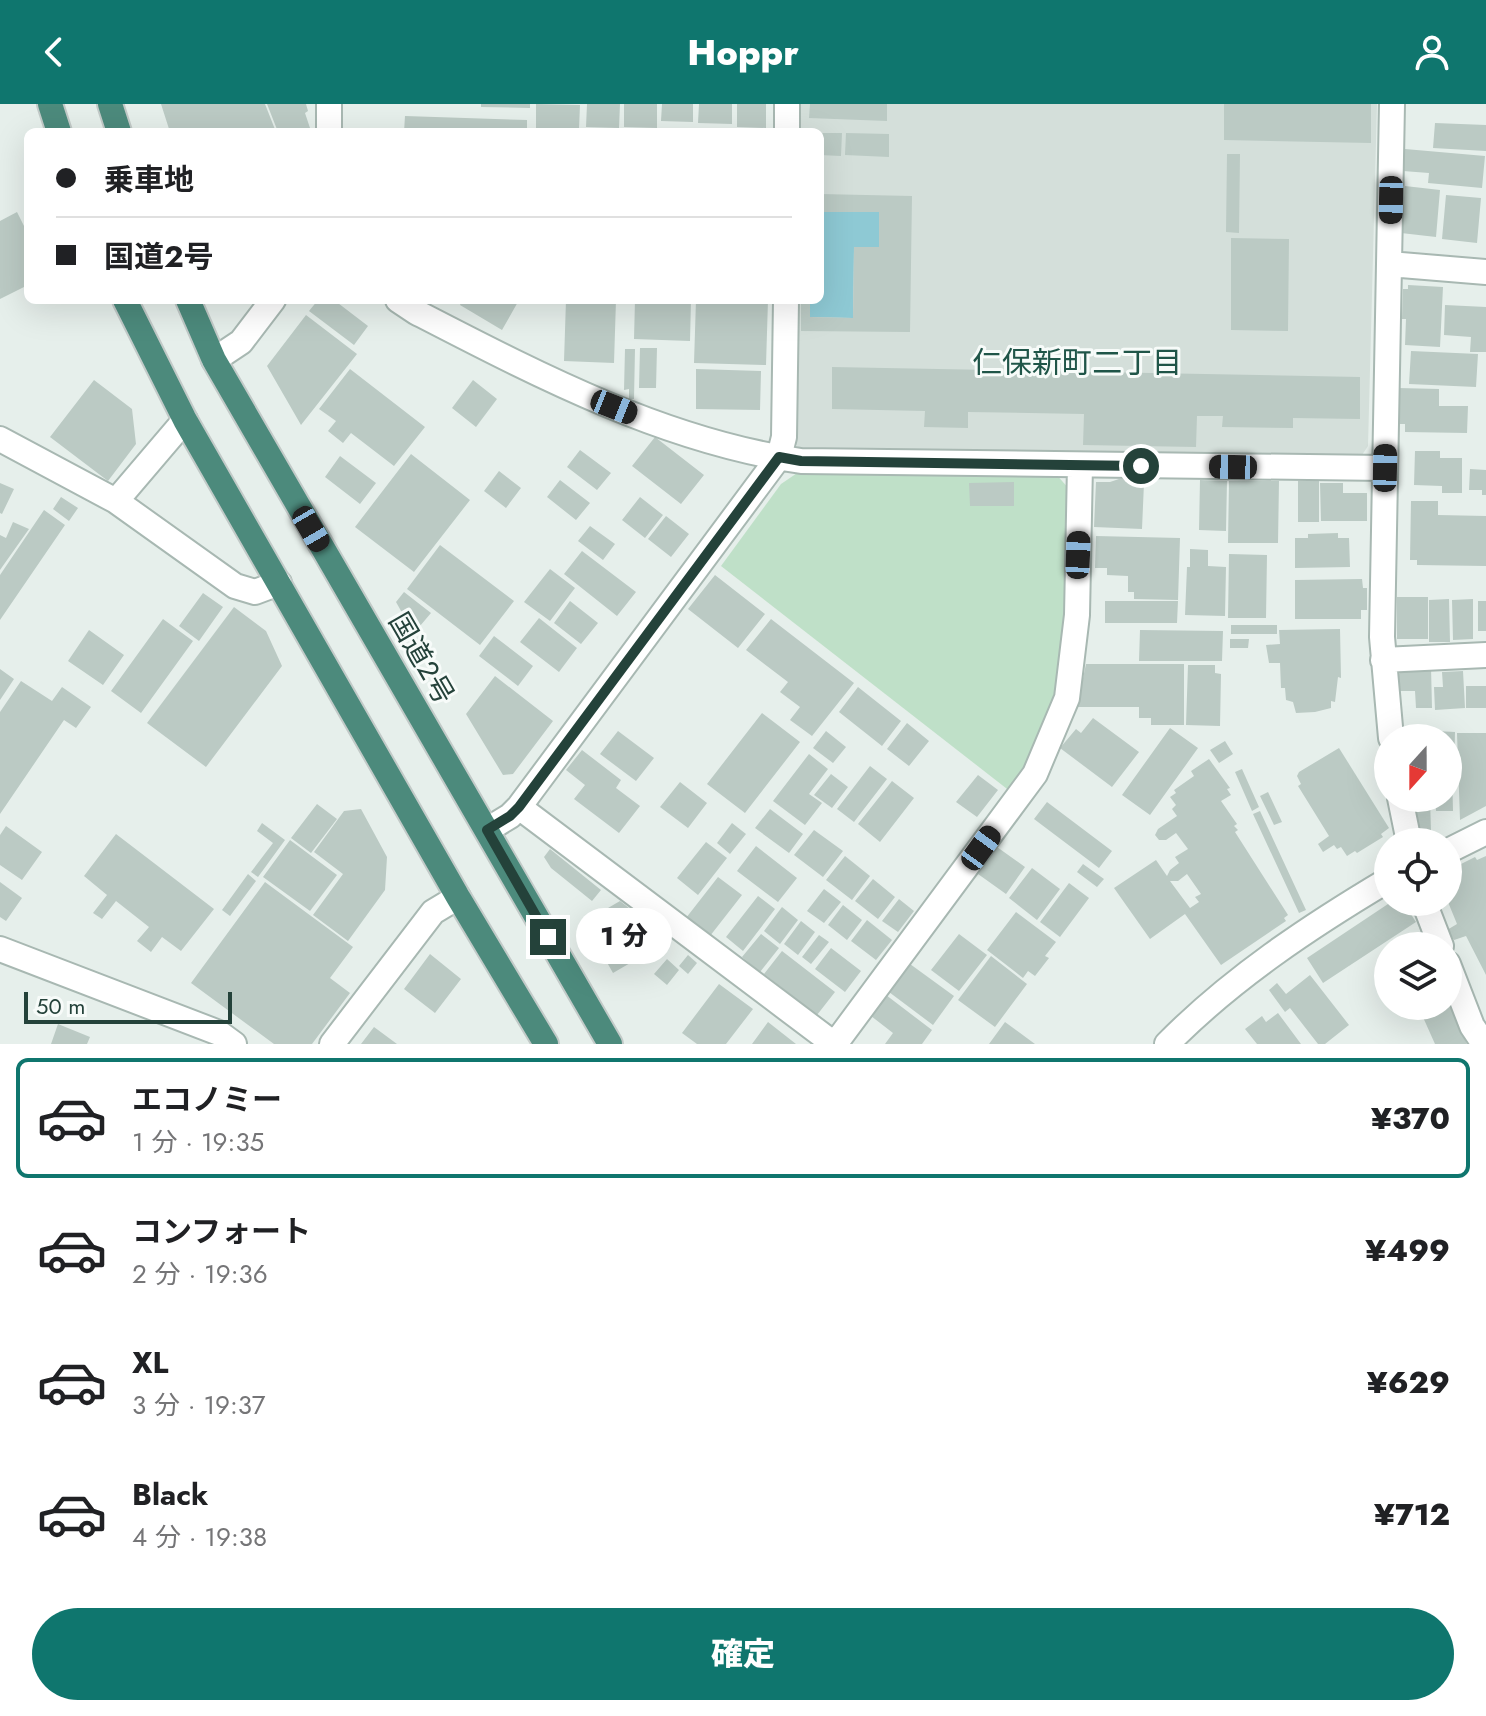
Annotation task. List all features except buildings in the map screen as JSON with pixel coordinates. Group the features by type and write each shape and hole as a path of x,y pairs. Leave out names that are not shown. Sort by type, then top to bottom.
{"highway":[{"path":"50,104 58,128"},
{"path":"110,104 118,128"},
{"path":"127,304 185,420 458,897 546,1044"},
{"name":"国道2号","path":"190,304 214,360 610,1044"}],"street":[{"path":"329,104 329,128"},
{"path":"787,104 787,128"},
{"path":"1390,724 1383,660 1392,104"},
{"path":"1389,264 1486,272"},
{"path":"214,360 241,342 270,304"},
{"path":"405,304 553,381 664,427 801,461 1385,468"},
{"path":"487,830 519,807 779,457 784,437 786,304"},
{"path":"116,501 185,420"},
{"path":"0,439 116,501 235,586 255,592 279,583"},
{"path":"519,807 835,1044 1035,774 1041,761 1067,698 1077,615 1080,465"},
{"path":"1383,660 1486,655"},
{"path":"1462,844 1486,832"},
{"path":"1167,1044 1249,972 1329,915 1374,888"},
{"path":"332,1044 433,912 458,897"},
{"path":"0,949 219,1033 234,1044"},
{"path":"1462,1000 1472,1026 1484,1044"}],"shaded area":[{"path":"801,104 1377,104 1368,446 1360,458 802,452 795,443 798,304 824,304 824,128 801,128"}],"green space":[{"path":"806,467 1054,472 1071,491 1065,655 1048,729 1011,792 721,566 781,484"}],"water":[{"path":"824,212 879,212 879,247 854,248 853,318 810,317 810,304 824,304"}],"district":[{"name":"仁保新町二丁目","path":"1077,363"}],"route":[{"path":"548,937 487,830 519,807 779,457 801,461 1141,466"}]}
